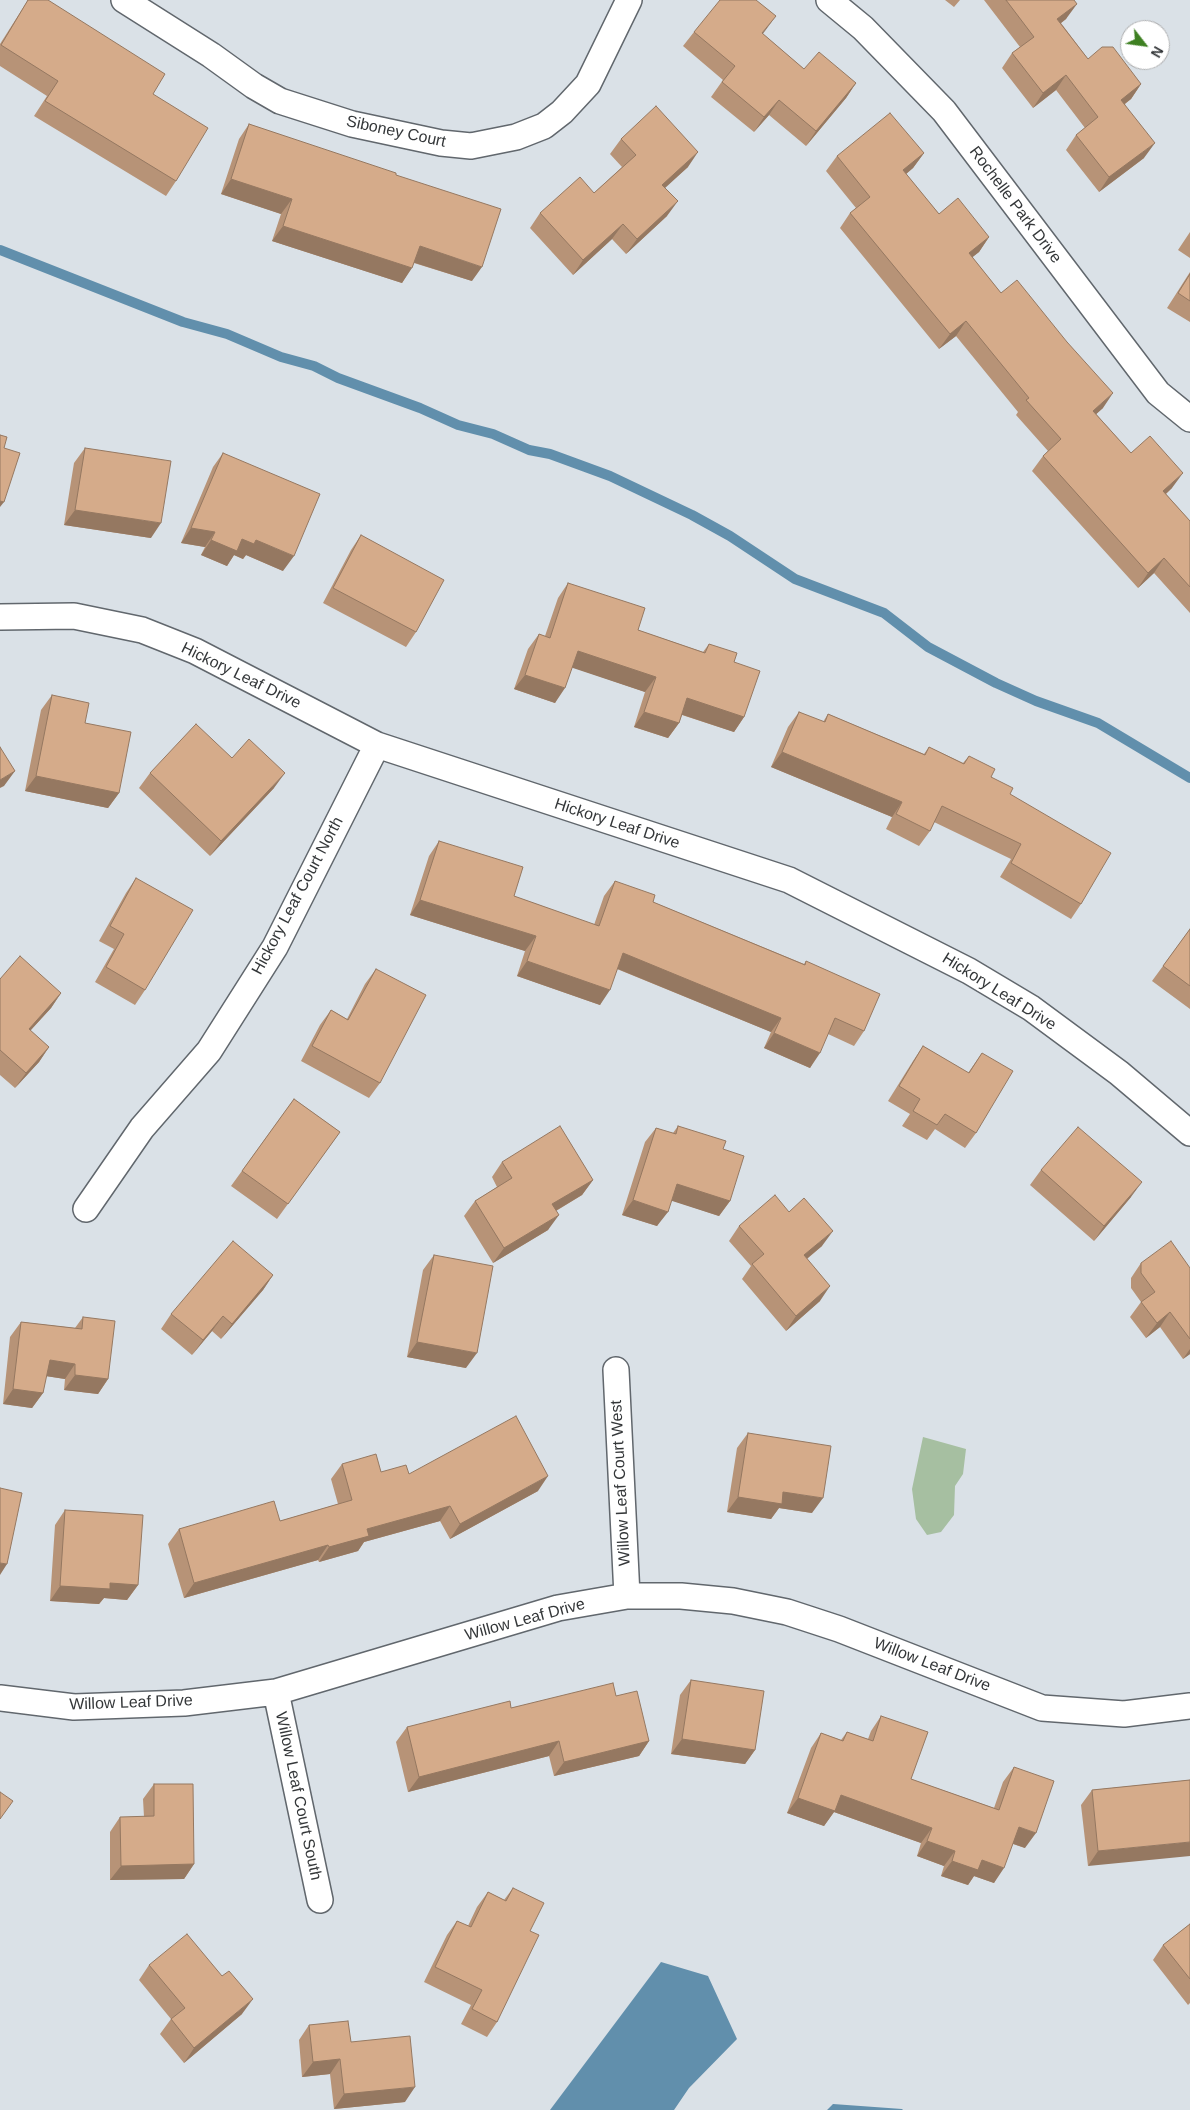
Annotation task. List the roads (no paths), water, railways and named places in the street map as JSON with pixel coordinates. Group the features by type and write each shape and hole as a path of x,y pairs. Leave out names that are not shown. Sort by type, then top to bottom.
{"street":[{"name":"Siboney Court","path":"124,0 211,54 254,86 280,101 352,124 441,143 471,146 516,137 544,126 562,112 588,84 629,0"},
{"name":"Rochelle Park Drive","path":"829,0 862,28 944,111 1158,394 1190,419"},
{"name":"Hickory Leaf Drive","path":"0,617 74,616 142,630 195,651 377,745 789,880 969,970 1031,1008 1118,1073 1190,1133"},
{"name":"Hickory Leaf Court North","path":"86,1209 142,1128 209,1051 240,1003 275,947 377,745"},
{"name":"Willow Leaf Court West","path":"616,1370 627,1596"},
{"name":"Willow Leaf Drive","path":"0,1698 74,1707 184,1703 276,1692 558,1608 627,1596 682,1596 734,1601 787,1612 839,1629 1042,1708 1124,1714 1190,1706"},
{"name":"Willow Leaf Court South","path":"276,1692 320,1900"}],"water":[{"path":"661,1962 708,1976 737,2039 689,2088 674,2110 550,2110"},
{"path":"833,2104 902,2109 903,2110 827,2110"}],"waterway":[{"path":"0,250 183,322 227,334 281,357 314,366 338,378 420,408 458,425 493,434 529,450 550,454 610,476 692,515 730,536 795,579 884,613 928,647 996,683 1036,701 1098,723 1190,778"}]}
